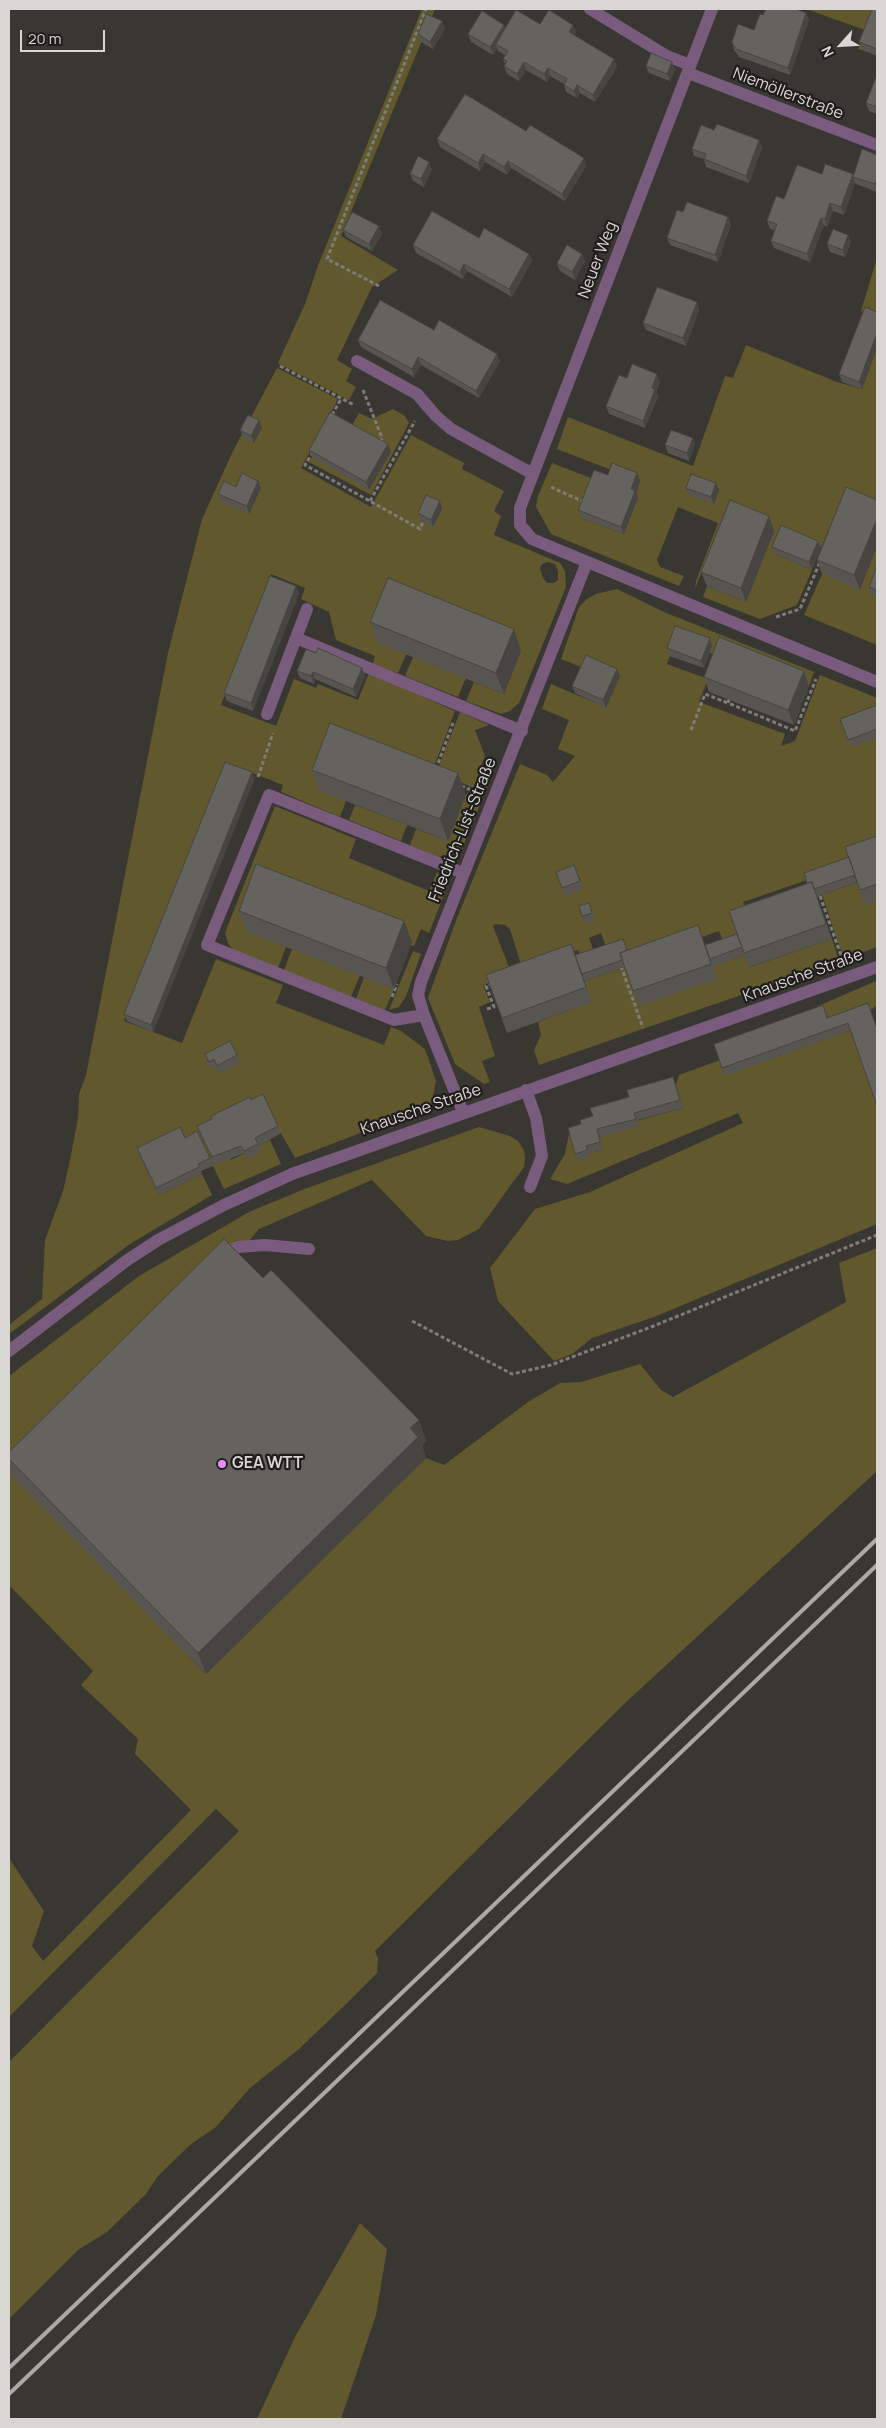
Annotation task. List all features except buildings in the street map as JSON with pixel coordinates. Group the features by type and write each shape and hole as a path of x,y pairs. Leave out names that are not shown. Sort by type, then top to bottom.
{"street":[{"name":"Niemöllerstraße","path":"590,9 689,69 877,145"},
{"name":"Neuer Weg","path":"587,562 532,539 520,525 520,508 712,9"},
{"path":"357,361 417,394 436,416 451,429 532,476"},
{"path":"587,562 877,682"},
{"name":"Friedrich-List-Straße","path":"463,1112 424,1015 418,995 421,982 463,872 522,731 587,562"},
{"path":"267,714 307,609"},
{"path":"296,638 522,731"},
{"path":"424,1015 394,1020 207,946 269,795 463,872"},
{"name":"Knausche Straße","path":"9,1351 126,1261 194,1220 292,1174 877,967"},
{"path":"526,1090 536,1118 542,1156 530,1187"},
{"path":"209,1264 238,1247 265,1245 309,1249"}],"path":[{"path":"379,286 327,259 426,9"},
{"path":"280,366 354,405"},
{"path":"363,387 382,438 378,445"},
{"path":"328,424 341,398"},
{"path":"370,501 416,419"},
{"path":"314,449 305,466 420,529 423,522"},
{"path":"532,476 587,503"},
{"path":"800,609 822,558"},
{"path":"690,730 705,694 729,701 796,731 823,660"},
{"path":"434,775 460,705"},
{"path":"267,714 276,724 254,788 269,795"},
{"path":"459,785 493,799"},
{"path":"820,896 848,978"},
{"path":"619,962 650,1048"},
{"path":"487,1009 494,1007 486,986 501,981"},
{"path":"412,1321 512,1374 551,1365 651,1327 877,1235"}],"shaded area":[{"path":"422,9 435,9 341,236 398,270 372,287 337,360 352,369 346,381 356,387 349,400 278,363 305,304 319,263"},
{"path":"806,9 877,9 877,11 862,50 858,49 865,30"},
{"path":"877,258 877,318 861,311"},
{"path":"746,345 837,382 862,389 877,348 877,513 848,511 838,507 821,548 784,533 775,554 812,570 797,605 760,619 703,597 707,586 746,602 774,531 738,505 729,501 695,589 696,581 718,523 678,507 657,560 660,567 684,576 679,586 551,534 536,507 538,496 552,463 596,480 581,518 624,534 640,481 557,449 568,417 693,466 725,376 733,378"},
{"path":"277,368 338,399 301,468 371,507 411,435 464,463 462,469 504,491 494,511 501,516 494,535 560,563 565,571 566,587 519,703 510,711 501,714 466,701 474,682 504,694 521,650 406,654 398,673 373,664 375,656 336,640 329,612 301,599 305,588 271,574 221,705 276,726 294,679 316,688 318,684 358,700 369,673 455,711 429,780 346,801 340,817 281,792 283,785 225,762 124,1021 182,1043 216,959 283,985 276,1003 384,1045 391,1027 401,1031 425,1049 436,1081 431,1106 295,1158 281,1133 230,1157 231,1160 270,1140 281,1164 224,1189 200,1139 187,1145 182,1135 140,1155 159,1195 202,1174 212,1195 130,1244 9,1334 9,1325 42,1299 45,1240 63,1191 70,1160 78,1118 79,1094 86,1075 168,653 202,519 233,451","holes":["548,562 555,564 558,571 558,580 554,583 547,583 543,578 540,568 542,564"]},
{"path":"393,409 405,416 409,423 371,495 309,462 312,457 350,428 359,413 372,419"},
{"path":"877,547 877,580 871,594 877,597 877,645 804,615 822,574"},
{"path":"617,589 664,612 814,672 809,686 725,652 722,658 710,653 678,633 667,664 708,679 699,702 785,734 781,746 795,741 820,675 877,698 877,852 851,865 743,902 749,920 740,941 725,946 719,931 691,941 629,955 608,953 601,933 589,938 593,949 580,954 578,950 523,971 510,929 505,925 495,924 493,926 512,975 483,985 490,1002 479,1007 495,1056 482,1061 490,1082 484,1084 455,1064 428,998 457,918 520,764 547,775 553,782 575,756 558,749 569,720 542,709 551,684 605,707 619,677 586,669 561,659 579,607 596,594"},
{"path":"413,657 466,678 458,697 405,676"},
{"path":"460,712 489,725 475,730 485,756 478,773 490,778 485,792 436,773"},
{"path":"466,794 482,800 462,849 456,853 438,857 410,845 416,829 448,841"},
{"path":"355,805 407,825 401,841 349,820"},
{"path":"275,806 356,839 349,858 429,891 437,872 447,887 429,933 421,929 414,946 411,945 412,943 286,947 278,968 233,950 228,943 225,933"},
{"path":"858,882 877,900 877,947 844,959 822,895"},
{"path":"832,939 839,961 539,1065 534,1050 541,1035 538,1022 591,1002 584,981 625,967 712,966 745,955 750,967"},
{"path":"292,949 360,975 351,997 284,970"},
{"path":"413,951 421,954 406,996 399,1007 389,1010"},
{"path":"364,977 394,989 385,1010 356,999"},
{"path":"876,981 877,1005 871,1010 830,1025 818,1006"},
{"path":"851,1030 877,1105 877,1224 654,1317 592,1338 572,1354 554,1361 498,1301 490,1268 535,1209 590,1192 743,1123 738,1113 567,1184 550,1179 565,1154 569,1134 589,1158 588,1154 603,1149 600,1137 636,1121 683,1108 676,1084 679,1075 720,1060 725,1075"},
{"path":"479,1127 510,1136 518,1141 524,1150 525,1159 524,1167 479,1229 458,1240 448,1241 426,1236 372,1180 259,1229 232,1261 13,1476 206,1674 426,1458 444,1465 528,1402 560,1383 581,1382 640,1364 661,1390 673,1397 846,1302 839,1263 877,1248 877,1471 624,1704 375,1951 378,1959 377,1973 345,2005 299,2049 250,2088 216,2127 190,2145 157,2177 146,2194 107,2232 78,2250 9,2319 9,2062 239,1831 216,1809 9,2017 9,1858 44,1911 32,1946 43,1961 191,1810 135,1754 138,1739 81,1685 93,1671 9,1585 9,1376 139,1276 249,1212 307,1188"},
{"path":"360,2223 387,2249 376,2315 341,2419 257,2419 295,2337"}],"railway":[{"path":"9,2368 877,1539"},
{"path":"9,2394 877,1565"}],"place":[{"name":"GEA WTT","path":"222,1464"}]}
